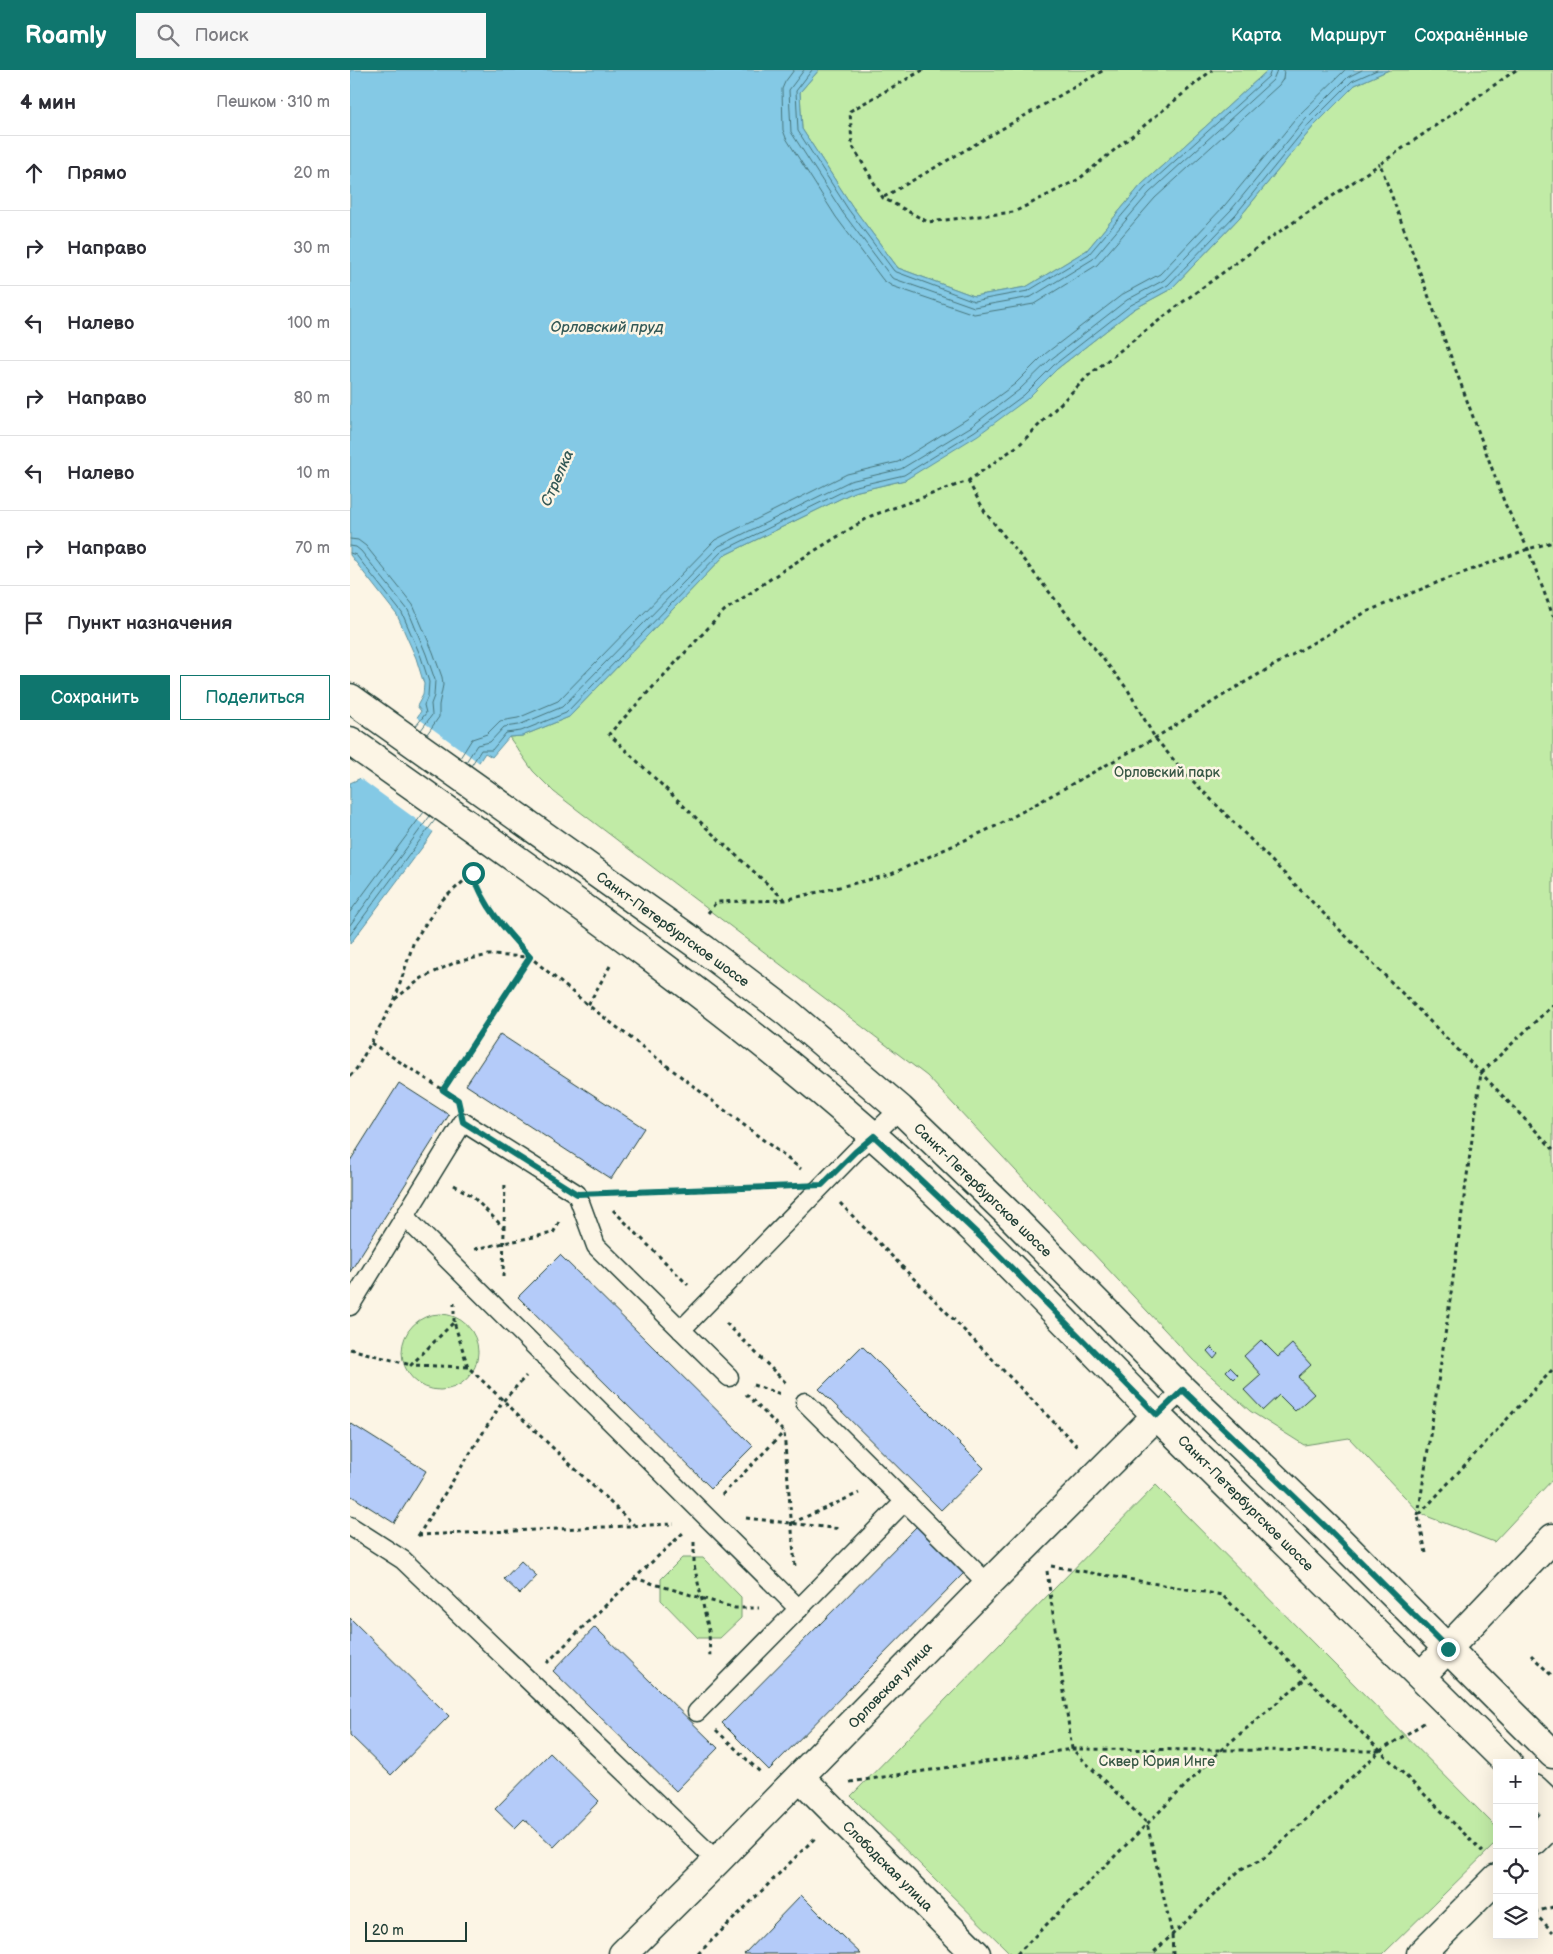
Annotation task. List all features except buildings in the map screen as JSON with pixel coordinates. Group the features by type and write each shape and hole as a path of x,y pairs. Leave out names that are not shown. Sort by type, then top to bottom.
{"main road":[{"name":"Санкт-Петербургское шоссе","path":"355,702 705,950 788,1013 900,1109 1011,1216 1183,1390 1328,1529 1553,1754"},
{"name":"Санкт-Петербургское шоссе","path":"350,740 682,980 766,1044 874,1136 985,1241 1157,1415 1504,1759"},
{"name":"Орловская улица","path":"623,1954 717,1861 797,1787 988,1584 1157,1415"},
{"path":"1421,1676 1553,1538"},
{"name":"Слободская улица","path":"797,1787 838,1815 976,1954"},
{"path":"1538,1793 1553,1808"},
{"path":"1538,1837 1553,1822"},
{"path":"1421,1954 1492,1868"}],"lane":[{"path":"681,1330 822,1185 900,1109"},
{"path":"350,1306 463,1122 577,1194 596,1246 729,1377"},
{"path":"405,1217 545,1357 698,1519 799,1609"},
{"path":"1157,1415 1183,1390"},
{"path":"805,1402 988,1584"},
{"path":"697,1712 905,1501"},
{"path":"350,1526 403,1560 717,1861"}],"path":[{"path":"923,70 850,111 852,145 883,198 928,222 1014,212 1079,180 1212,70"},
{"path":"883,198 1104,70"},
{"path":"785,900 717,838 609,734 724,611 785,569 871,516 968,481 1019,445 1089,375 1180,304 1273,236 1516,70"},
{"path":"1380,164 1505,504 1528,549 1553,616"},
{"path":"968,481 985,512 1128,690 1155,738 1184,772 1481,1073 1553,1149"},
{"path":"703,920 716,902 785,900 889,875 998,825 1155,738 1235,688 1366,612 1441,581 1528,549 1553,542"},
{"path":"350,1076 357,1068 395,999 414,941 441,901 477,868"},
{"path":"473,873 477,885 500,924 530,957 588,1005"},
{"path":"395,999 422,978 456,962 489,955 530,957"},
{"path":"443,1090 530,957"},
{"path":"1426,1553 1418,1516 1481,1073 1553,1005"},
{"path":"371,1043 458,1100 463,1122"},
{"path":"503,1315 506,1148"},
{"path":"442,1255 553,1233 577,1194 822,1185"},
{"path":"472,1196 504,1228"},
{"path":"411,1365 454,1322 468,1367 634,1525"},
{"path":"350,1349 411,1365 468,1367"},
{"path":"403,1560 503,1400 545,1357"},
{"path":"1418,1516 1553,1369"},
{"path":"729,1377 805,1402"},
{"path":"729,1377 784,1432 799,1609"},
{"path":"529,1682 589,1621 698,1519 784,1432"},
{"path":"792,1523 885,1481"},
{"path":"418,1535 634,1525 698,1519 792,1523 874,1532"},
{"path":"694,1565 709,1631"},
{"path":"1173,1954 1172,1934 1148,1823 1072,1748 1046,1565 1222,1595 1380,1751 1492,1868"},
{"path":"634,1578 734,1608"},
{"path":"1531,1655 1553,1677"},
{"path":"1017,1954 1221,1750 1306,1678"},
{"path":"697,1712 797,1787 1072,1748 1380,1751"},
{"path":"1152,1954 1241,1869 1262,1860 1380,1751 1425,1723"},
{"path":"698,1954 838,1815"},
{"path":"1538,1911 1553,1907"},
{"path":"1538,1916 1553,1932"}],"green space":[{"path":"819,70 1268,70 1141,185 1087,250 1026,287 974,296 898,268 852,206 802,129 800,92"},
{"name":"Орловский парк","path":"1389,70 1553,70 1553,1479 1494,1542 1421,1514 1349,1438 1304,1445 1250,1411 1193,1360 927,1076 554,792 533,771 509,737 522,736 569,717 725,555 854,492 905,480 1027,399 1057,369 1134,309 1171,289 1239,218 1313,127 1355,85"},
{"path":"440,1314 454,1317 467,1325 475,1338 478,1352 475,1366 467,1379 454,1387 440,1390 426,1387 413,1379 405,1366 402,1352 405,1338 413,1325 426,1317"},
{"name":"Сквер Юрия Инге","path":"1156,1485 1493,1824 1493,1846 1383,1954 1011,1954 851,1796"},
{"path":"682,1558 703,1558 741,1597 741,1618 720,1638 698,1638 661,1600 661,1579"}],"water":[{"name":"Орловский пруд","path":"350,70 819,70 800,92 802,129 852,206 898,268 974,296 1026,287 1087,250 1141,185 1268,70 1389,70 1355,85 1313,127 1239,218 1171,289 1134,309 1057,369 1027,399 978,435 905,480 854,492 725,555 569,717 522,736 509,737 492,757 485,753 427,841 350,944 350,783 359,779 418,716 421,711 417,706 423,695 424,684 416,658 397,615 350,555"}],"pier":[{"path":"415,716 481,764 435,833 358,777"}],"route":[{"path":"473,873 477,885 500,924 530,957 443,1090 458,1100 463,1122 577,1194 822,1185 874,1136 985,1241 1157,1415 1183,1390 1328,1529 1448,1649"}],"water label":[{"name":"Стрелка","path":"557,478"}]}
